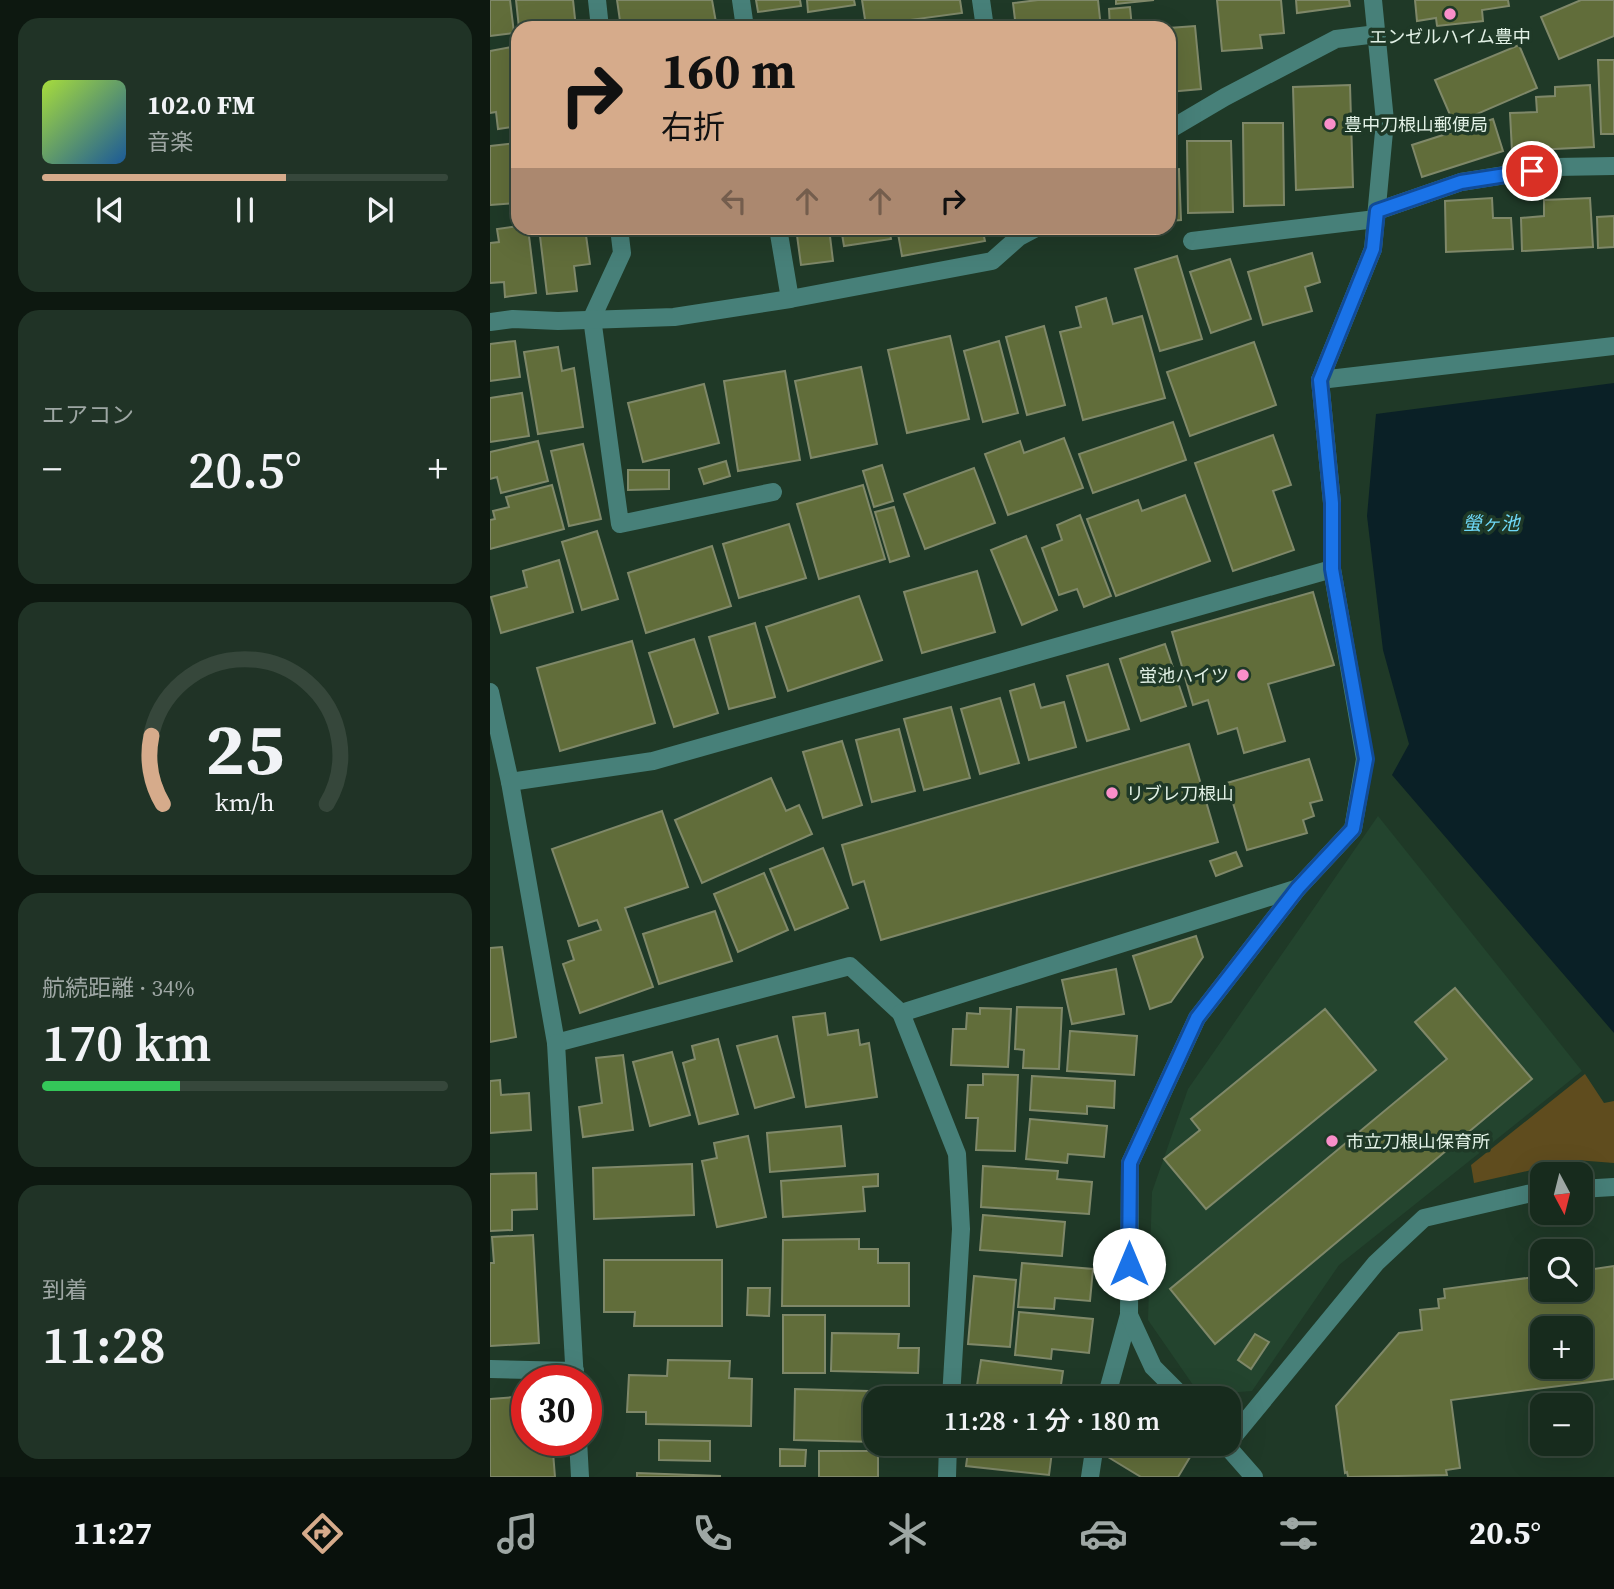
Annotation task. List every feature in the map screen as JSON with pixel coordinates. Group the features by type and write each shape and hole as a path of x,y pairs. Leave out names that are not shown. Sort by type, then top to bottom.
{"street":[{"path":"597,0 599,21"},
{"path":"741,0 745,21"},
{"path":"981,0 984,21"},
{"path":"1109,1386 1129,1315 1130,1163 1197,1018 1298,888 1353,829 1366,759 1332,569 1332,503 1320,380 1373,249 1385,121 1373,0"},
{"path":"1176,126 1225,96 1336,39 1377,34"},
{"path":"1192,241 1376,215 1461,182 1555,167 1614,166"},
{"path":"620,235 622,253 592,318 620,524 773,492"},
{"path":"779,235 790,299"},
{"path":"490,322 513,319 558,321 674,317 790,299 992,261 1015,235"},
{"path":"1320,380 1614,346"},
{"path":"510,782 653,761 1332,569"},
{"path":"490,692 510,782 556,1043 574,1365"},
{"path":"901,1013 1298,888"},
{"path":"556,1043 850,966 901,1013 957,1154 961,1229 952,1386"},
{"path":"1593,1188 1614,1187"},
{"path":"1241,1427 1376,1263 1424,1218 1530,1194"},
{"path":"1129,1315 1153,1367 1172,1386"},
{"path":"490,1369 511,1371"},
{"path":"579,1456 580,1477"},
{"path":"947,1477 948,1456"},
{"path":"1090,1477 1093,1456"},
{"path":"1237,1456 1254,1477"}],"shaded area":[{"name":"市立刀根山保育所","path":"1378,816 1582,1071 1339,1265 1252,1391 1241,1392 1241,1386 1194,1386 1148,1320 1152,1192 1188,1089"},
{"path":"1585,1074 1604,1103 1614,1101 1614,1163 1576,1160 1530,1162 1530,1170 1474,1183 1471,1165"}],"water":[{"name":"螢ヶ池","path":"1614,383 1614,1033 1392,775 1409,744 1383,650 1367,516 1376,414"}],"building":[{"path":"490,0 510,0 511,33 490,36"},
{"path":"516,0 573,0 575,21 518,21"},
{"path":"617,0 712,0 716,21 620,21"},
{"path":"756,0 800,0 801,6 758,12"},
{"path":"807,0 854,0 855,5 808,12"},
{"path":"862,0 960,0 962,13 903,21 865,21"},
{"path":"1038,0 1098,0 1100,21 1015,21 1013,3"},
{"path":"1116,0 1154,0 1116,4"},
{"path":"1217,0 1281,0 1284,33 1260,35 1262,48 1222,51"},
{"path":"1296,0 1349,0 1350,6 1297,13"},
{"name":"エンゼルハイム豊中","path":"1415,0 1508,0 1509,6 1482,10 1483,21 1437,26 1436,18 1417,21"},
{"path":"1581,0 1614,0 1614,36 1559,59 1541,17"},
{"path":"1130,7 1131,21 1110,21 1109,9"},
{"path":"1195,26 1201,89 1176,91 1176,27"},
{"path":"1519,45 1537,88 1454,124 1435,80"},
{"path":"511,47 511,127 498,129 496,112 490,113 490,51"},
{"path":"1598,60 1614,60 1614,134 1601,134"},
{"path":"1350,85 1353,187 1296,190 1293,87"},
{"path":"1590,85 1594,147 1512,151 1510,113 1537,112 1536,97 1555,96 1555,87"},
{"path":"1493,119 1503,151 1422,177 1412,145"},
{"path":"1243,123 1283,123 1284,205 1244,206"},
{"path":"1187,141 1231,141 1233,212 1188,213"},
{"path":"511,144 511,204 490,205 490,146"},
{"path":"1176,169 1179,169 1181,220 1176,220"},
{"path":"1492,198 1493,218 1511,218 1513,249 1446,252 1445,201"},
{"path":"1590,198 1593,247 1522,251 1521,218 1544,216 1544,200"},
{"path":"1614,216 1614,247 1598,248 1597,217"},
{"path":"511,227 511,235 529,235 536,293 505,297 504,282 490,283 490,243 499,242 497,229"},
{"path":"540,235 586,235 590,264 574,266 577,291 547,294"},
{"path":"797,235 830,235 833,261 801,265"},
{"path":"842,235 890,235 891,239 844,246"},
{"path":"898,235 984,235 985,241 902,256"},
{"path":"1312,253 1320,282 1305,287 1312,311 1263,325 1248,272"},
{"path":"1177,256 1202,339 1160,351 1135,269"},
{"path":"1230,259 1251,319 1211,333 1190,272"},
{"path":"1106,298 1113,324 1142,316 1165,398 1083,420 1060,332 1081,327 1076,307"},
{"path":"1044,326 1065,405 1027,415 1006,337"},
{"path":"950,336 969,419 907,433 888,350"},
{"path":"515,341 520,377 490,381 490,344"},
{"path":"999,341 1018,413 983,422 964,351"},
{"path":"1254,342 1276,405 1190,436 1167,372"},
{"path":"558,347 562,371 574,368 583,427 538,434 524,352"},
{"path":"861,367 877,444 811,458 795,381"},
{"path":"785,371 800,460 738,471 724,381"},
{"path":"704,384 719,443 643,462 628,403"},
{"path":"522,393 529,436 490,442 490,398"},
{"path":"1173,422 1186,460 1093,493 1079,454"},
{"path":"1273,435 1291,485 1273,491 1294,550 1233,571 1195,463"},
{"path":"1064,438 1083,488 1008,515 985,454 1020,441 1024,453"},
{"path":"538,441 548,481 501,493 497,477 490,479 490,452"},
{"path":"583,444 601,519 569,526 551,451"},
{"path":"726,461 730,476 704,484 699,469"},
{"path":"882,465 893,501 874,507 863,471"},
{"path":"974,468 995,523 925,549 904,494"},
{"path":"628,470 669,470 669,489 628,490"},
{"path":"552,485 564,529 490,549 490,520 495,519 493,511 509,507 506,497"},
{"path":"863,485 885,559 819,579 797,504"},
{"path":"1185,495 1210,561 1116,596 1087,519 1138,500 1142,511"},
{"path":"894,507 909,556 890,562 875,512"},
{"path":"1080,515 1111,596 1084,607 1077,589 1059,595 1042,548 1062,540 1057,525"},
{"path":"789,524 806,578 739,598 723,544"},
{"path":"597,531 618,599 582,610 562,542"},
{"path":"1026,536 1057,610 1022,625 991,550"},
{"path":"712,546 731,606 646,633 628,573"},
{"path":"559,560 573,612 501,633 491,597 527,587 523,571"},
{"path":"977,571 995,632 922,653 904,592"},
{"name":"蛍池ハイツ","path":"1313,592 1334,665 1268,684 1285,741 1244,753 1237,728 1218,734 1208,700 1193,705 1172,632"},
{"path":"859,596 882,660 788,691 766,627"},
{"path":"755,623 775,697 729,709 709,637"},
{"path":"694,639 718,713 674,727 649,653"},
{"path":"632,641 655,723 560,751 537,668"},
{"path":"1165,644 1186,706 1141,721 1120,659"},
{"path":"1108,664 1129,729 1087,741 1067,676"},
{"path":"1034,684 1041,708 1064,702 1076,747 1029,760 1010,691"},
{"path":"1000,698 1019,763 980,774 961,709"},
{"path":"951,707 970,778 924,790 904,719"},
{"path":"899,729 915,791 872,802 856,740"},
{"path":"842,741 862,805 823,818 803,752"},
{"name":"リブレ刀根山","path":"1189,744 1218,842 881,940 864,881 853,885 842,845"},
{"path":"1309,759 1322,800 1310,803 1314,816 1303,820 1307,833 1247,850 1227,783"},
{"path":"771,778 786,811 799,805 812,834 702,883 675,820"},
{"path":"662,811 688,887 625,908 653,987 580,1013 563,964 574,960 568,941 601,930 597,920 579,926 552,849"},
{"path":"823,848 848,908 795,930 770,869"},
{"path":"1236,852 1242,866 1216,876 1210,861"},
{"path":"764,873 788,930 738,952 714,894"},
{"path":"715,911 732,961 659,984 643,934"},
{"path":"1196,936 1203,957 1171,1002 1150,1009 1133,956"},
{"path":"502,947 516,1037 490,1042 490,948"},
{"path":"1116,969 1124,1014 1072,1024 1062,980"},
{"path":"1455,988 1532,1079 1215,1344 1170,1289 1447,1059 1415,1022"},
{"path":"1017,1007 1062,1008 1059,1069 1023,1068 1024,1050 1015,1049"},
{"path":"980,1008 1011,1009 1008,1067 951,1065 953,1029 966,1029 967,1013 980,1014"},
{"path":"1325,1009 1376,1070 1206,1209 1164,1159 1200,1130 1191,1119"},
{"path":"825,1013 828,1035 858,1030 860,1045 869,1043 877,1097 806,1107 793,1017"},
{"path":"1070,1031 1137,1036 1134,1075 1067,1071"},
{"path":"777,1036 794,1097 755,1108 737,1046"},
{"path":"718,1039 738,1114 699,1124 683,1063 695,1059 692,1046"},
{"path":"672,1052 690,1115 650,1126 633,1062"},
{"path":"623,1055 633,1130 583,1137 579,1107 602,1103 596,1058"},
{"path":"983,1074 1018,1075 1015,1151 976,1150 978,1118 966,1118 968,1085 983,1085"},
{"path":"1032,1076 1115,1081 1114,1108 1087,1106 1087,1114 1030,1110"},
{"path":"500,1080 501,1095 529,1093 531,1130 490,1133 490,1081"},
{"path":"1030,1119 1107,1126 1104,1157 1068,1154 1067,1163 1026,1159"},
{"path":"841,1126 845,1166 770,1172 767,1133"},
{"path":"748,1136 766,1217 717,1227 702,1161 717,1158 714,1143"},
{"path":"692,1164 694,1215 594,1219 593,1168"},
{"path":"983,1166 1058,1171 1057,1179 1092,1182 1089,1214 981,1207"},
{"path":"536,1173 537,1209 512,1210 512,1230 490,1231 490,1174"},
{"path":"878,1174 878,1186 863,1187 865,1211 783,1217 781,1181"},
{"path":"983,1215 1065,1222 1062,1256 980,1250"},
{"path":"533,1235 539,1343 490,1346 490,1263 494,1263 492,1237"},
{"path":"859,1239 859,1249 878,1249 878,1263 909,1263 909,1306 782,1306 783,1240"},
{"path":"604,1260 722,1260 722,1326 634,1326 635,1312 604,1312"},
{"path":"1022,1263 1093,1269 1090,1301 1055,1298 1054,1309 1018,1307"},
{"path":"1614,1266 1614,1379 1451,1400 1460,1468 1446,1470 1447,1475 1348,1477 1347,1472 1345,1473 1336,1406 1399,1333 1422,1330 1420,1310 1439,1308 1438,1299 1445,1298 1444,1289 1530,1278 1530,1302 1593,1302 1593,1269"},
{"path":"974,1276 1016,1280 1010,1347 968,1344"},
{"path":"748,1288 770,1288 769,1316 747,1315"},
{"path":"1019,1312 1093,1319 1089,1353 1052,1349 1051,1359 1015,1355"},
{"path":"783,1315 825,1315 825,1373 783,1373"},
{"path":"832,1333 899,1334 898,1348 919,1348 918,1373 831,1371"},
{"path":"1255,1334 1269,1342 1251,1369 1238,1360"},
{"path":"668,1360 730,1361 729,1378 752,1379 751,1426 646,1424 646,1412 627,1412 629,1375 667,1376"},
{"path":"981,1360 1063,1371 1061,1386 977,1386"},
{"path":"795,1389 863,1391 863,1442 794,1440"},
{"path":"511,1397 511,1456 553,1456 555,1477 490,1477 490,1399"},
{"path":"659,1440 710,1441 710,1461 659,1460"},
{"path":"780,1449 806,1450 805,1466 780,1466"},
{"path":"819,1451 863,1451 863,1456 878,1456 878,1477 819,1477"},
{"path":"967,1456 1051,1456 1049,1475 966,1466"},
{"path":"1191,1456 1178,1477 1141,1477 1108,1457"},
{"path":"637,1473 721,1476 637,1477"}],"place":[{"name":"エンゼルハイム豊中","path":"1450,14"},
{"name":"豊中刀根山郵便局","path":"1330,124"},
{"name":"蛍池ハイツ","path":"1243,675"},
{"name":"リブレ刀根山","path":"1112,793"},
{"name":"市立刀根山保育所","path":"1332,1141"}],"route":[{"path":"1129,1264 1130,1163 1197,1018 1298,888 1353,829 1366,759 1332,569 1332,503 1320,380 1373,249 1377,211 1461,182 1532,171"}]}
